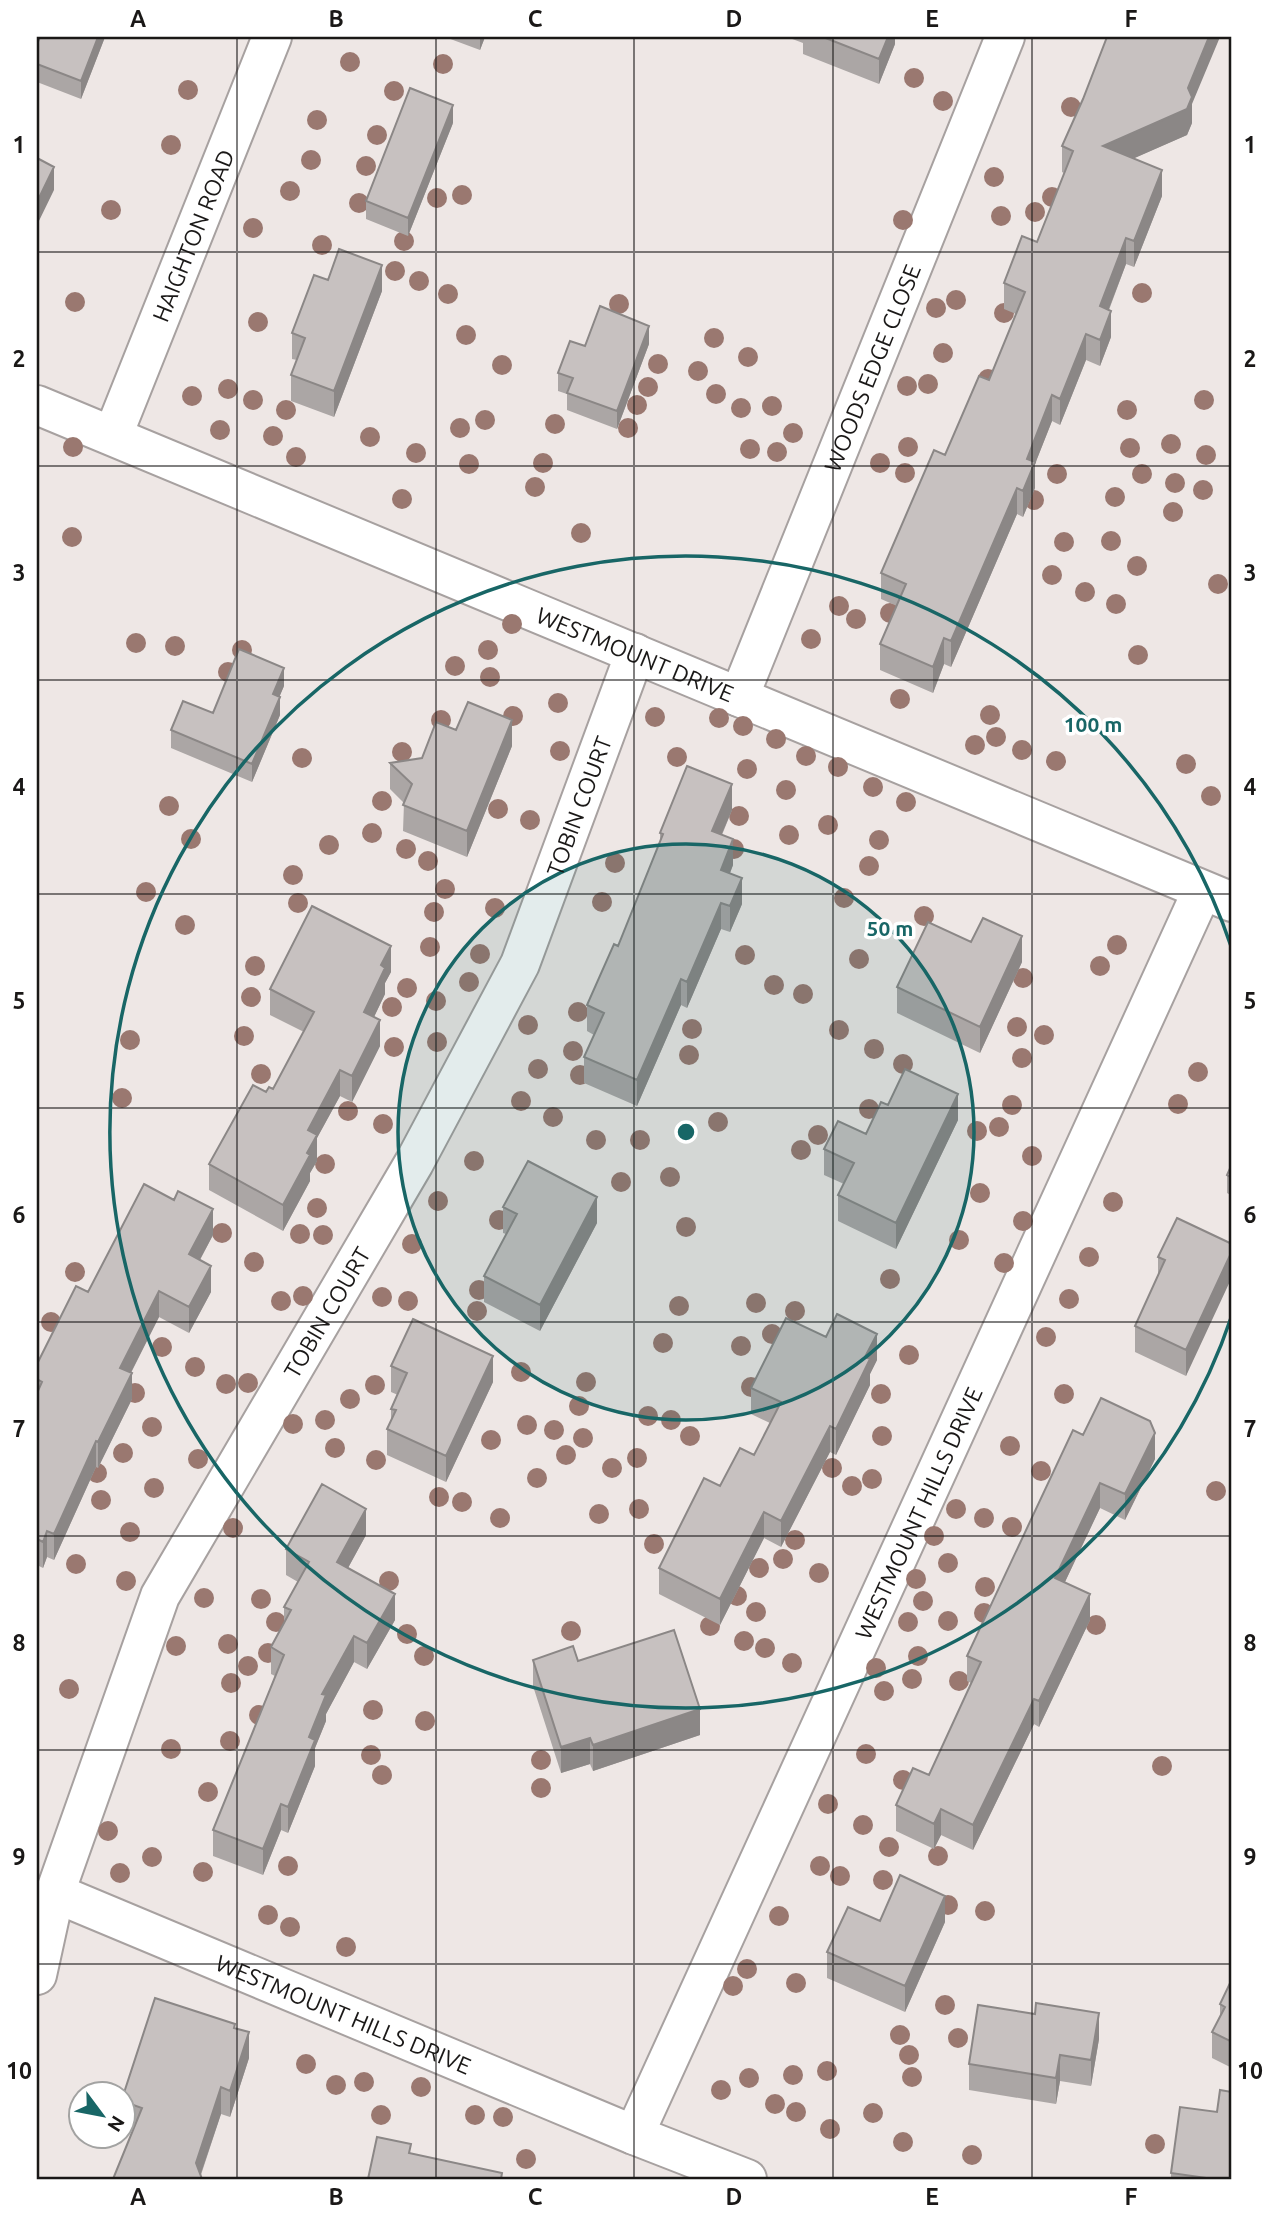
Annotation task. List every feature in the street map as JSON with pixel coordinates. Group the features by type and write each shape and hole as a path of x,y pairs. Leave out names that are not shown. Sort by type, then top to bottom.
{"street":[{"name":"HAIGHTON ROAD","path":"113,435 272,37"},
{"name":"WOODS EDGE CLOSE","path":"739,697 1004,37"},
{"name":"WESTMOUNT DRIVE","path":"37,405 1217,896"},
{"name":"TOBIN COURT","path":"37,1975 55,1894 160,1596 414,1163 520,964 635,653"},
{"name":"WESTMOUNT HILLS DRIVE","path":"634,2134 1217,896"},
{"name":"WESTMOUNT HILLS DRIVE","path":"55,1894 747,2179"}],"building":[{"path":"40,37 98,37 81,81 37,64 37,44"},
{"path":"823,37 888,37 879,59"},
{"path":"1107,37 1209,37 1188,88 1192,97 1187,109 1103,146 1162,170 1134,241 1126,238 1100,306 1111,311 1100,340 1086,334 1060,399 1052,395 1027,459 1035,462 1023,491 1017,488 951,641 944,638 933,667 880,644 906,584 881,573 934,450 945,455 979,376 989,380 1025,292 1004,283 1022,236 1037,242 1073,151 1062,146"},
{"path":"410,88 453,105 408,218 366,201"},
{"path":"37,158 54,167 37,202"},
{"path":"339,249 382,265 334,391 291,375 305,338 292,333 314,275 328,280"},
{"path":"600,306 649,326 617,411 567,393 573,378 558,373 570,341 585,346"},
{"path":"239,649 284,668 273,694 280,697 252,764 171,730 183,701 213,713"},
{"path":"468,702 512,720 467,831 403,805 412,784 390,763 422,758 436,722 456,730"},
{"path":"687,766 732,784 712,831 733,839 721,870 742,878 730,906 721,903 687,982 681,979 637,1080 584,1057 604,1013 587,1005 614,944 618,946"},
{"path":"312,906 391,946 381,965 385,968 364,1012 380,1020 352,1076 340,1070 308,1130 317,1135 307,1153 310,1155 283,1205 209,1164 253,1085 266,1092 269,1087 273,1089 314,1012 270,989"},
{"path":"983,918 1022,936 980,1027 897,987 928,922 971,942"},
{"path":"905,1069 958,1094 896,1223 838,1195 854,1163 824,1149 838,1121 866,1134 881,1102 888,1105"},
{"path":"528,1161 597,1197 540,1305 484,1276 517,1214 503,1207"},
{"path":"1232,1164 1232,1178 1227,1175"},
{"path":"144,1184 174,1200 178,1191 213,1209 189,1254 211,1266 189,1307 159,1291 120,1368 132,1373 98,1442 96,1441 54,1534 47,1531 43,1542 37,1539 37,1393 42,1382 37,1379 37,1364 76,1286 88,1292"},
{"path":"1177,1218 1232,1244 1232,1251 1186,1350 1135,1326 1165,1260 1158,1257"},
{"path":"837,1314 877,1334 865,1357 870,1359 836,1429 830,1426 781,1521 764,1512 720,1599 659,1568 704,1478 720,1486 740,1448 754,1455 781,1402 751,1388 786,1318 826,1337"},
{"path":"413,1319 493,1356 446,1456 387,1429 396,1410 391,1409 407,1373 391,1366"},
{"path":"1101,1398 1150,1421 1155,1433 1125,1494 1100,1483 1055,1578 1090,1594 1039,1701 1034,1699 973,1825 941,1809 934,1824 896,1805 913,1768 929,1775 981,1662 967,1656 1073,1430 1083,1435"},
{"path":"322,1484 366,1509 337,1562 395,1594 367,1643 354,1636 322,1694 326,1695 309,1737 315,1740 288,1807 281,1804 263,1849 213,1830 284,1655 271,1647 291,1610 284,1607 309,1562 286,1549"},
{"path":"674,1630 700,1709 593,1745 590,1738 561,1747 533,1660 573,1646 578,1661"},
{"path":"900,1875 945,1896 905,1986 827,1952 848,1907 880,1921"},
{"path":"1232,1979 1232,2042 1212,2032 1225,2007 1220,2004"},
{"path":"155,1998 235,2024 234,2028 249,2032 230,2091 221,2087 196,2163 202,2179 113,2179 125,2150 136,2150 136,2123 142,2108 136,2106 136,2080 128,2080"},
{"path":"1036,2003 1099,2013 1091,2060 1060,2055 1056,2078 969,2064 978,2005 1035,2014"},
{"path":"1220,2090 1232,2092 1232,2179 1205,2179 1171,2173 1180,2107 1217,2112"},
{"path":"377,2137 411,2144 409,2153 502,2173 501,2179 368,2179"}]}
